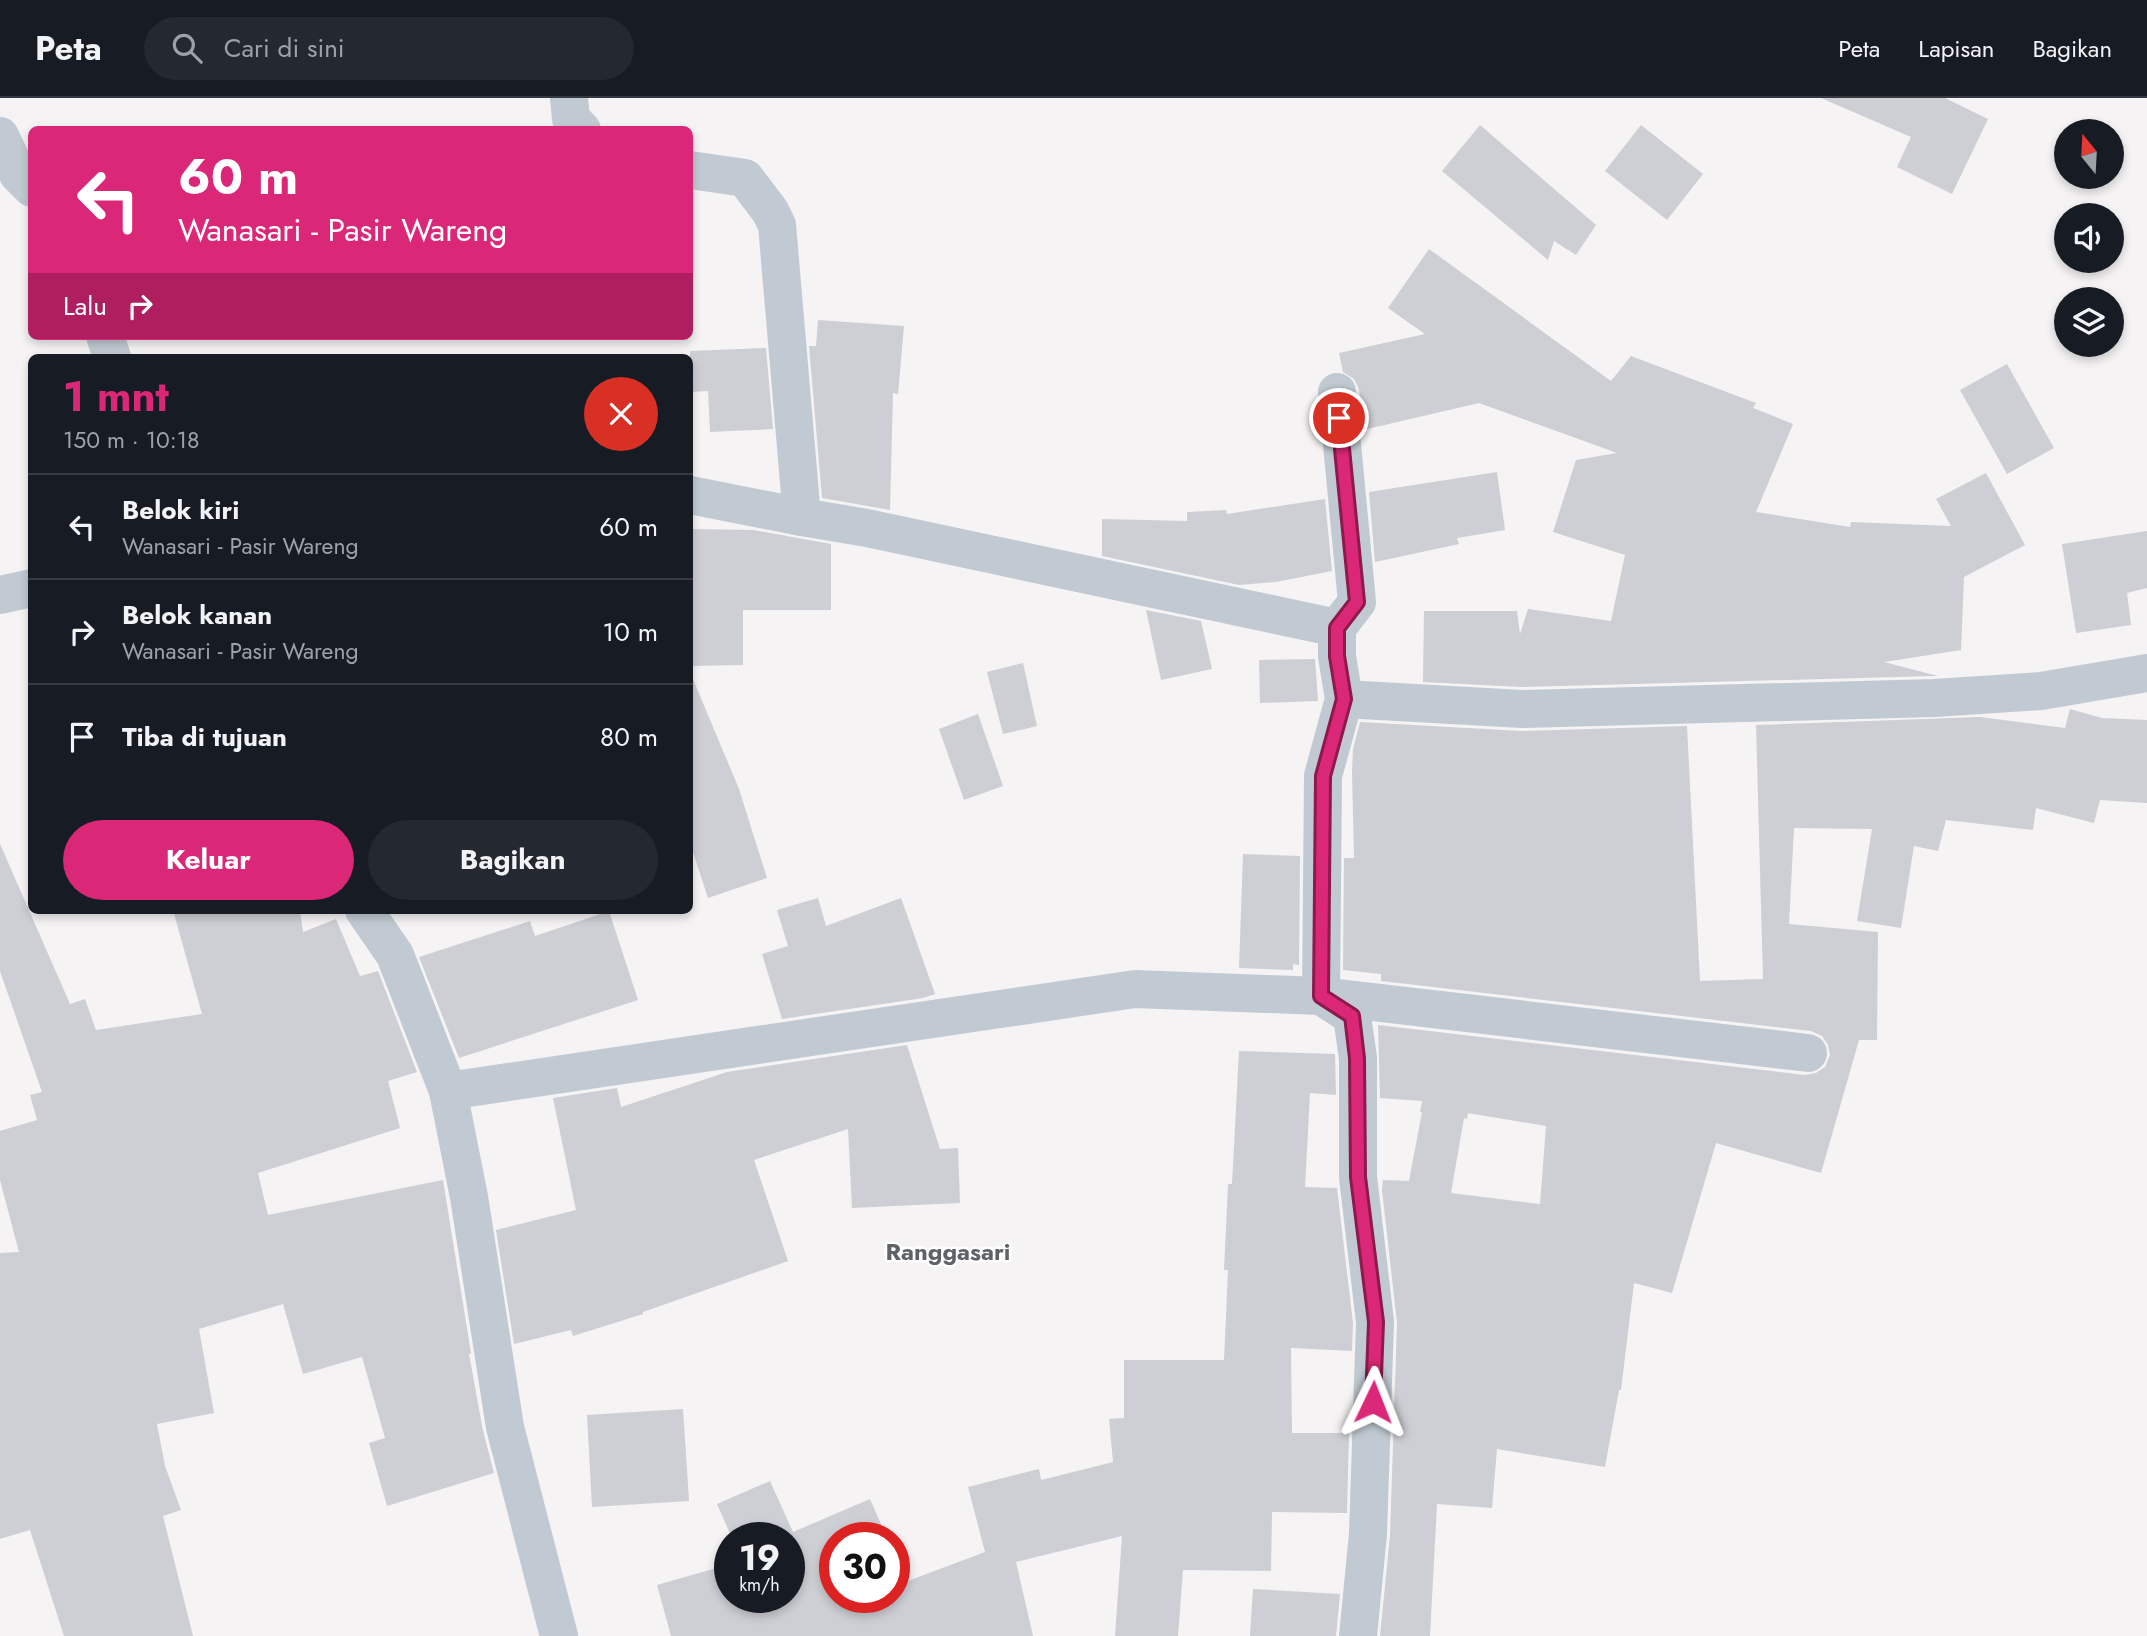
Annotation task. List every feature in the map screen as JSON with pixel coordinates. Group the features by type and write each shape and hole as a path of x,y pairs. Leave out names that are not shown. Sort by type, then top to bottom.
{"street":[{"path":"0,136 18,174 28,184"},
{"path":"693,170 745,178 777,225 802,517"},
{"path":"1321,996 1323,776 1344,699 1337,656 1337,628 1357,602 1336,392"},
{"path":"693,496 867,528 1337,628"},
{"path":"0,595 28,589"},
{"path":"1344,699 1522,709 1934,698 2040,691 2147,673"},
{"path":"367,914 395,955 448,1091 469,1197 505,1427 559,1636"},
{"path":"448,1091 1135,989 1321,996 1808,1053"},
{"path":"1321,996 1352,1016 1357,1058 1358,1177 1376,1322 1368,1534 1358,1636"}],"building":[{"path":"1821,98 1945,98 1988,119 1952,194 1897,167 1911,137"},
{"path":"1480,125 1596,225 1576,255 1554,241 1548,260 1442,171"},
{"path":"1641,125 1703,174 1667,220 1605,171"},
{"path":"1429,249 1611,381 1631,356 1756,403 1753,408 1793,424 1756,512 1850,527 1851,522 1951,526 1936,499 1986,473 2025,545 1964,577 1961,650 1884,662 1938,676 1522,687 1423,682 1424,611 1517,611 1520,634 1528,609 1611,621 1625,555 1553,532 1576,460 1617,453 1479,403 1363,430 1359,389 1354,379 1343,372 1339,353 1425,334 1388,308"},
{"path":"818,320 904,326 898,394 893,393 890,510 822,498 809,346 816,346"},
{"path":"766,348 773,429 710,432 708,391 693,392 693,354 690,354 690,351"},
{"path":"2007,364 2054,448 2007,474 1960,390"},
{"path":"1497,472 1505,530 1457,538 1459,544 1375,562 1369,492"},
{"path":"1325,499 1332,571 1276,582 1239,585 1102,556 1102,519 1187,521 1187,512 1226,510 1227,514"},
{"path":"693,529 753,530 831,544 831,610 743,610 743,665 693,666"},
{"path":"2147,531 2147,588 2127,593 2131,625 2076,633 2062,544"},
{"path":"1146,610 1201,621 1212,669 1161,680"},
{"path":"1315,659 1318,701 1260,703 1259,660"},
{"path":"1023,663 1037,726 1003,734 987,672"},
{"path":"693,679 739,789 767,878 708,898 693,852"},
{"path":"2070,709 2102,718 2147,720 2147,803 2100,800 2094,823 2036,808 2033,830 1946,820 1938,851 1914,846 1901,928 1857,921 1872,829 1794,828 1789,924 1878,932 1877,1040 1859,1040 1821,1173 1716,1143 1672,1293 1634,1283 1621,1390 1605,1467 1497,1449 1492,1508 1437,1504 1430,1636 1380,1636 1390,1535 1397,1323 1382,1190 1383,1180 1409,1181 1422,1101 1380,1098 1378,1025 1805,1075 1816,1073 1825,1067 1830,1055 1822,1036 1811,1031 1381,981 1381,974 1343,970 1344,858 1354,858 1353,749 1360,722 1521,731 1687,726 1700,981 1763,979 1756,725 1980,717 2065,728","holes":["1468,1113 1546,1126 1540,1204 1451,1193 1464,1118 1467,1119"]},
{"path":"978,714 1003,786 964,800 939,729"},
{"path":"0,844 28,908 28,914 31,914 70,1004 85,999 96,1030 202,1014 174,914 301,914 303,932 336,919 360,976 378,971 417,1072 388,1081 400,1128 258,1173 268,1215 443,1180 471,1353 469,1354 483,1431 494,1473 387,1506 369,1443 385,1438 362,1357 303,1374 283,1304 199,1329 214,1413 157,1424 165,1466 181,1510 163,1516 193,1636 64,1636 30,1530 0,1539 0,1253 19,1252 0,1180 0,1131 37,1120 30,1095 42,1092 0,971"},
{"path":"1243,854 1300,856 1299,965 1293,964 1293,970 1239,968"},
{"path":"818,898 826,926 901,898 935,994 782,1019 762,954 788,946 777,910"},
{"path":"600,914 610,914 638,1000 459,1058 419,957 530,921 535,936"},
{"path":"907,1045 940,1149 958,1148 960,1203 852,1208 848,1129 754,1160 788,1261 643,1314 573,1336 571,1330 514,1344 496,1230 576,1210 553,1098 617,1088 621,1107 727,1072"},
{"path":"1239,1051 1335,1054 1336,1095 1310,1093 1305,1187 1337,1188 1353,1323 1352,1351 1291,1348 1292,1433 1349,1433 1347,1513 1272,1512 1271,1571 1183,1570 1178,1636 1115,1636 1122,1536 1016,1562 1033,1636 671,1636 657,1585 714,1569 714,1613 805,1613 805,1527 870,1499 880,1522 819,1522 819,1613 910,1613 910,1580 985,1552 968,1487 1039,1469 1041,1480 1113,1462 1109,1419 1124,1418 1124,1360 1224,1360 1228,1270 1224,1270 1228,1184 1232,1184"},
{"path":"683,1409 689,1501 592,1507 587,1415"},
{"path":"770,1481 788,1522 725,1522 717,1504"},
{"path":"1253,1589 1340,1594 1336,1636 1250,1636"}],"district":[{"name":"Ranggasari","path":"948,1251"}],"route":[{"path":"1339,418 1357,602 1337,628 1337,656 1344,699 1323,776 1321,996 1352,1016 1357,1058 1358,1177 1376,1322 1373,1402"}]}
